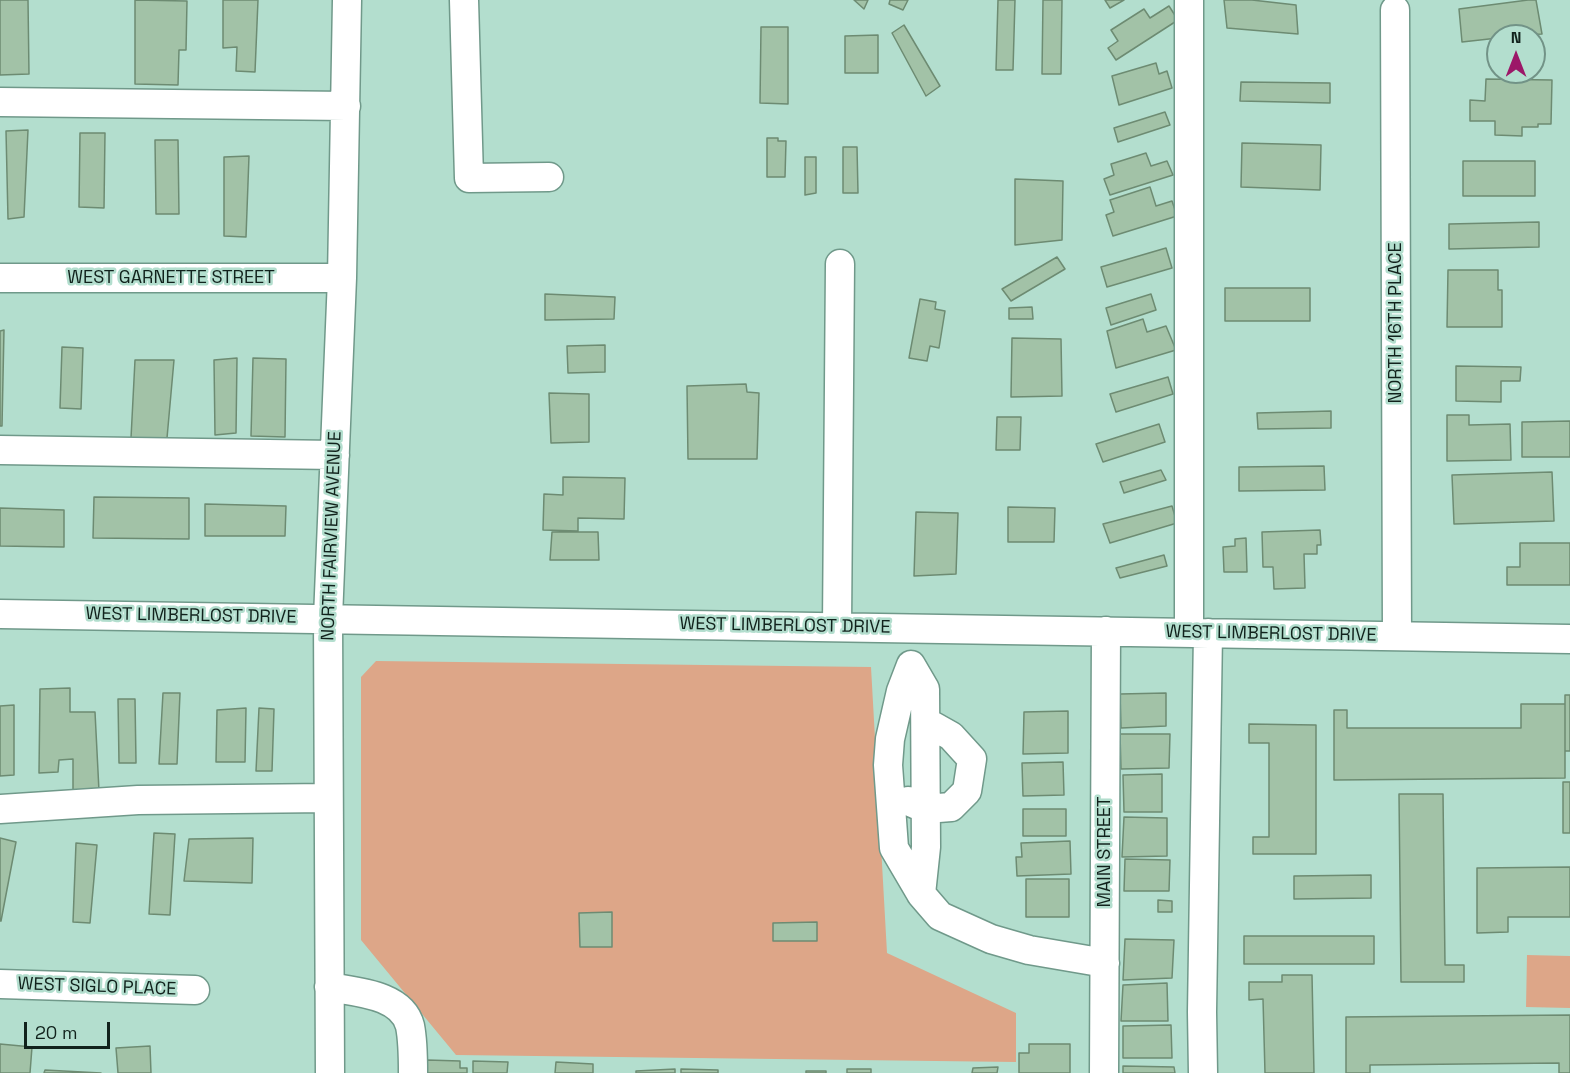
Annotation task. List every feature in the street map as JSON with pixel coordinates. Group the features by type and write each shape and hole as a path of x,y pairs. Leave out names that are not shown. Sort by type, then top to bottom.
{"street":[{"name":"NORTH FAIRVIEW AVENUE","path":"330,1073 328,618 342,278 347,0"},
{"path":"464,0 469,178 549,177"},
{"path":"1189,0 1203,1073"},
{"name":"NORTH 16TH PLACE","path":"1395,10 1397,636"},
{"path":"0,102 346,106"},
{"path":"837,626 840,264"},
{"name":"WEST GARNETTE STREET","path":"0,278 342,278"},
{"path":"0,450 334,455"},
{"name":"WEST LIMBERLOST DRIVE","path":"0,614 1570,639"},
{"path":"910,628 911,665 901,691 890,739 888,765 894,848 921,894 940,916 991,939 1029,950 1105,963"},
{"name":"MAIN STREET","path":"1104,1073 1106,631"},
{"path":"911,665 925,689 926,847 921,894"},
{"path":"890,787 907,801 926,809 951,807 967,791 972,759 951,736 926,722"},
{"path":"0,809 138,800 328,798"},
{"name":"WEST SIGLO PLACE","path":"0,984 195,990"},
{"path":"329,987 373,995 397,1006 410,1023 413,1073"}],"shaded area":[{"path":"376,661 871,667 887,953 1016,1013 1016,1062 456,1055 361,940 361,677"},
{"path":"1527,955 1570,956 1570,1008 1526,1007"}],"building":[{"path":"0,0 28,0 29,74 0,75"},
{"path":"135,0 187,1 186,50 179,50 178,85 135,84"},
{"path":"223,0 258,0 255,72 236,71 237,47 223,48"},
{"path":"854,0 868,0 864,9"},
{"path":"890,0 908,0 903,10 889,4"},
{"path":"998,0 1015,0 1013,70 996,70"},
{"path":"1043,0 1062,0 1061,74 1042,74"},
{"path":"1105,0 1124,0 1110,8"},
{"path":"1224,0 1252,0 1296,5 1298,34 1227,28"},
{"path":"1536,0 1540,24 1486,24 1486,39 1462,42 1459,9"},
{"path":"1169,6 1178,20 1116,60 1108,48 1118,41 1111,30 1144,9 1150,18"},
{"path":"904,25 940,86 926,96 892,33"},
{"path":"761,27 788,27 788,104 760,103"},
{"path":"878,35 878,73 845,73 845,36"},
{"path":"1156,63 1159,74 1167,71 1172,88 1119,105 1112,76"},
{"path":"1486,79 1486,84 1546,84 1546,80 1552,80 1551,124 1522,127 1522,136 1495,135 1495,121 1470,121 1470,100 1485,101"},
{"path":"1241,82 1330,83 1330,103 1240,101"},
{"path":"1165,112 1170,125 1118,142 1114,128"},
{"path":"28,130 24,217 8,219 6,131"},
{"path":"80,133 105,133 104,208 79,207"},
{"path":"767,138 786,141 785,177 767,177"},
{"path":"155,140 178,140 179,214 156,214"},
{"path":"1242,143 1321,145 1320,190 1241,187"},
{"path":"843,147 857,147 858,193 843,193"},
{"path":"1146,153 1151,166 1167,161 1173,175 1110,195 1104,179 1114,175 1111,164"},
{"path":"249,156 246,237 224,236 224,157"},
{"path":"805,157 816,157 816,193 805,195"},
{"path":"1463,161 1535,161 1535,196 1463,196"},
{"path":"1015,179 1063,181 1062,240 1015,245"},
{"path":"1150,187 1156,206 1172,201 1177,216 1113,236 1106,215 1114,212 1110,200"},
{"path":"1539,222 1539,247 1449,249 1449,224"},
{"path":"1166,248 1172,268 1107,287 1101,267"},
{"path":"1057,257 1065,269 1011,301 1002,289"},
{"path":"1448,270 1498,270 1498,290 1502,290 1502,327 1447,327"},
{"path":"1225,288 1310,288 1310,321 1225,321"},
{"path":"545,294 615,297 614,319 545,320"},
{"path":"1151,294 1156,310 1111,325 1106,308"},
{"path":"920,299 936,302 935,309 945,311 939,348 930,346 927,361 909,358"},
{"path":"1032,307 1033,319 1009,319 1009,308"},
{"path":"1143,319 1147,332 1166,326 1176,350 1116,368 1107,331"},
{"path":"4,330 2,426 0,426 0,331"},
{"path":"1012,338 1061,339 1062,396 1011,397"},
{"path":"605,345 605,372 568,373 567,346"},
{"path":"62,347 83,348 81,409 60,408"},
{"path":"237,358 236,433 215,435 214,360"},
{"path":"253,358 286,359 285,437 251,436"},
{"path":"135,360 174,360 167,438 131,438"},
{"path":"1456,366 1521,367 1520,381 1501,381 1501,402 1456,401"},
{"path":"1168,377 1173,394 1116,412 1110,394"},
{"path":"746,384 747,392 759,393 757,459 688,459 687,386"},
{"path":"549,393 589,394 589,442 551,443"},
{"path":"1331,411 1331,428 1258,429 1257,413"},
{"path":"1447,415 1469,415 1469,425 1510,424 1511,460 1447,461"},
{"path":"997,417 1021,417 1020,450 996,450"},
{"path":"1570,421 1570,457 1522,457 1522,422"},
{"path":"1159,424 1165,442 1103,462 1096,444"},
{"path":"1324,466 1325,490 1239,491 1239,467"},
{"path":"1161,470 1166,480 1124,493 1120,482"},
{"path":"1552,472 1554,521 1454,524 1452,475"},
{"path":"563,477 625,478 624,519 578,518 578,531 543,530 544,494 563,495"},
{"path":"94,497 189,498 189,539 93,538"},
{"path":"205,504 286,506 285,536 205,536"},
{"path":"1172,506 1177,523 1110,543 1103,524"},
{"path":"1008,507 1055,508 1054,542 1008,542"},
{"path":"0,508 64,510 64,547 0,546"},
{"path":"916,512 958,513 956,574 914,576"},
{"path":"1320,530 1321,545 1317,545 1317,554 1304,554 1305,588 1274,589 1273,567 1263,567 1262,532"},
{"path":"552,532 598,532 599,560 550,560"},
{"path":"1246,538 1247,572 1224,572 1223,547 1235,546 1235,539"},
{"path":"1520,543 1570,543 1570,585 1507,585 1507,567 1520,567"},
{"path":"1164,555 1167,566 1120,578 1116,568"},
{"path":"70,688 70,712 95,712 99,791 73,792 73,759 59,760 58,772 39,773 40,689"},
{"path":"163,693 180,693 177,764 159,764"},
{"path":"1166,693 1166,726 1121,728 1120,694"},
{"path":"1565,695 1570,695 1570,751 1565,751"},
{"path":"118,699 135,699 136,763 119,763"},
{"path":"1521,704 1565,704 1565,778 1334,780 1334,710 1347,710 1347,728 1521,728"},
{"path":"14,705 14,775 0,776 0,706"},
{"path":"246,708 245,762 216,762 217,710"},
{"path":"259,708 274,709 272,771 256,771"},
{"path":"1068,711 1068,753 1023,754 1024,712"},
{"path":"1249,724 1316,725 1316,854 1253,854 1253,837 1269,837 1269,743 1249,743"},
{"path":"1120,734 1170,734 1169,768 1121,769"},
{"path":"1063,762 1064,795 1023,796 1022,763"},
{"path":"1162,774 1162,812 1124,812 1123,775"},
{"path":"1563,782 1570,782 1570,833 1563,833"},
{"path":"1399,794 1443,794 1445,965 1464,965 1464,982 1401,982"},
{"path":"1023,809 1066,809 1066,836 1023,836"},
{"path":"1124,817 1167,818 1167,856 1122,857"},
{"path":"154,833 175,834 170,915 149,914"},
{"path":"0,838 16,842 1,921 0,921"},
{"path":"253,838 252,883 184,881 189,839"},
{"path":"1070,841 1071,874 1017,876 1016,857 1022,857 1021,843"},
{"path":"76,843 97,845 90,923 73,922"},
{"path":"1125,859 1170,860 1169,891 1124,891"},
{"path":"1570,867 1570,917 1508,917 1508,932 1477,933 1477,868"},
{"path":"1371,875 1371,898 1294,899 1294,876"},
{"path":"1026,879 1069,879 1069,917 1026,917"},
{"path":"1158,900 1172,901 1172,912 1158,912"},
{"path":"612,912 612,947 580,947 579,913"},
{"path":"817,922 817,941 773,941 773,923"},
{"path":"1244,936 1374,936 1374,964 1244,964"},
{"path":"1125,939 1174,940 1172,978 1123,980"},
{"path":"1282,975 1312,975 1314,1073 1265,1073 1263,999 1249,1000 1249,982 1282,982"},
{"path":"1167,983 1168,1021 1121,1021 1123,985"},
{"path":"1570,1015 1570,1073 1559,1073 1559,1063 1370,1065 1370,1073 1346,1073 1346,1017"},
{"path":"1171,1025 1172,1058 1123,1058 1123,1026"},
{"path":"0,1044 32,1047 30,1073 0,1073"},
{"path":"1029,1044 1070,1044 1070,1073 1019,1073 1019,1053 1029,1053"},
{"path":"150,1046 151,1073 118,1073 116,1048"},
{"path":"427,1060 460,1061 460,1068 467,1068 467,1073 427,1073"},
{"path":"473,1061 508,1062 507,1073 473,1073"},
{"path":"556,1062 593,1064 593,1073 555,1073"},
{"path":"1123,1066 1174,1067 1175,1073 1123,1073"},
{"path":"998,1067 997,1073 972,1073 973,1068"},
{"path":"675,1069 675,1073 636,1073 636,1071"},
{"path":"681,1069 718,1070 718,1073 681,1073"},
{"path":"847,1069 871,1069 871,1073 847,1073"},
{"path":"45,1070 101,1073 44,1073"},
{"path":"806,1071 826,1071 826,1073 806,1073"}]}
